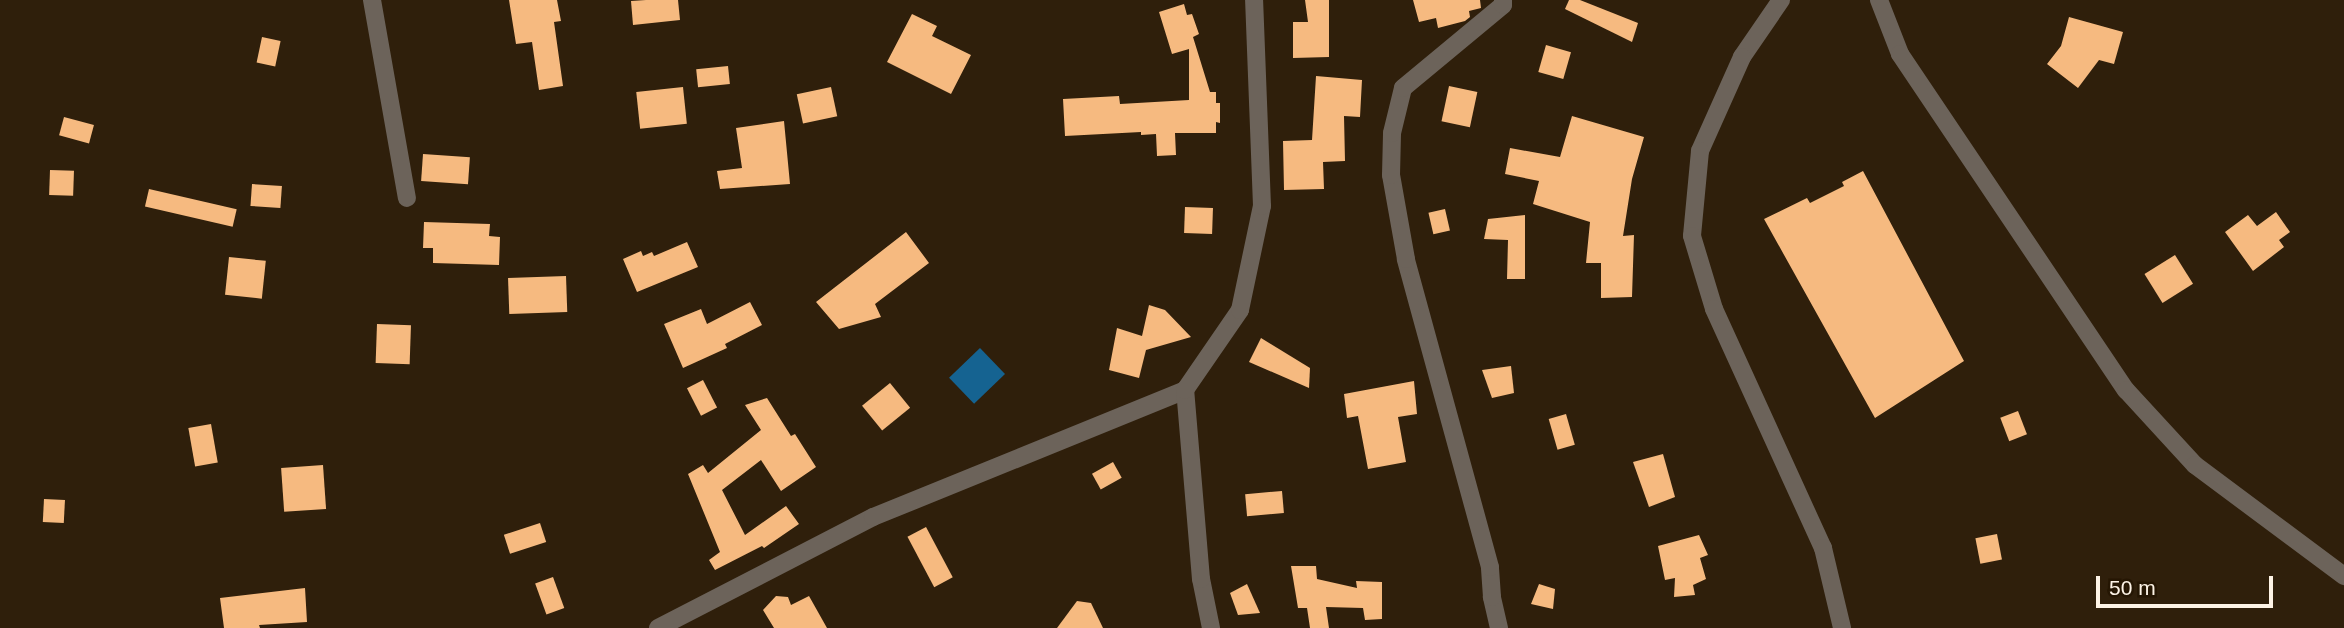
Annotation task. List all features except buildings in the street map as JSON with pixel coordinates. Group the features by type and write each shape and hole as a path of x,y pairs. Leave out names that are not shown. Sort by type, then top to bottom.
{"street":[{"path":"373,0 407,198"},
{"path":"658,628 873,517 1185,390 1240,310 1262,206 1254,0"},
{"path":"1499,628 1492,597 1490,567 1406,259 1391,175 1392,132 1403,88 1503,5 1503,0"},
{"path":"1781,0 1742,57 1700,151 1692,236 1714,309 1823,548 1842,628"},
{"path":"1880,0 1900,54 2126,390 2195,465 2344,576"},
{"path":"1185,390 1201,579 1210,628"}],"water":[{"path":"980,348 1005,374 974,404 949,378"}]}
